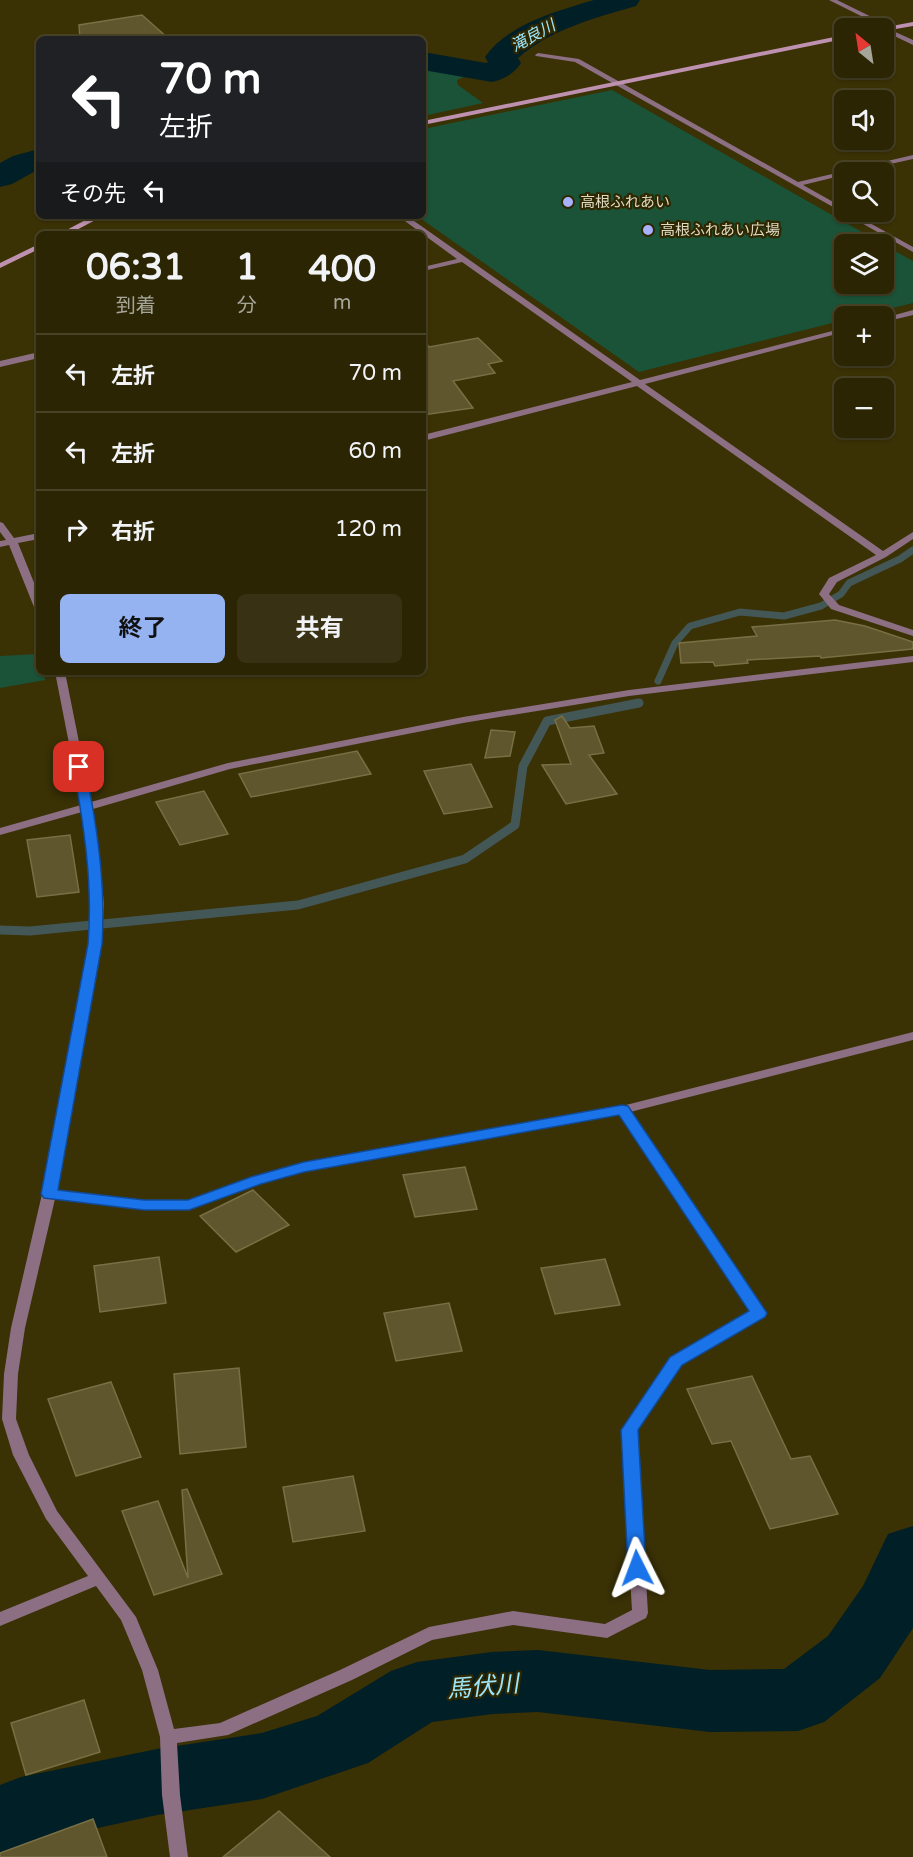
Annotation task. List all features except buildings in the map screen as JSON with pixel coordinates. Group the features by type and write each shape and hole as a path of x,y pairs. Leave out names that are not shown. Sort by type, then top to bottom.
{"street":[{"path":"832,0 866,18"},
{"path":"894,28 913,24"},
{"path":"894,33 913,43"},
{"path":"426,122 834,39"},
{"path":"538,55 577,60 620,82 834,205"},
{"path":"889,162 913,156"},
{"path":"797,184 834,176"},
{"path":"69,231 93,219"},
{"path":"406,219 422,231"},
{"path":"864,222 913,250"},
{"path":"426,234 883,555"},
{"path":"0,266 36,248"},
{"path":"426,268 462,260"},
{"path":"894,317 913,312"},
{"path":"426,437 834,333"},
{"path":"0,364 36,356"},
{"path":"0,525 13,543 36,600"},
{"path":"913,535 883,555 833,580 824,594 835,608 913,633"},
{"path":"0,544 36,537"},
{"path":"0,832 228,766 463,720 628,693 913,659"},
{"path":"61,675 87,808 98,904 95,944 49,1194 18,1328 11,1374 9,1419 21,1455 51,1515 128,1617 146,1659 168,1745 171,1795 179,1857"},
{"path":"49,1194 144,1205 189,1205 256,1180 304,1167 622,1110 913,1036"},
{"path":"168,1745 222,1730 346,1675 429,1634 513,1618 607,1631 640,1613 629,1430 676,1361 759,1313 622,1110"},
{"path":"0,1619 99,1578"}],"green space":[{"path":"426,64 472,73 457,80 458,85 483,103 426,115"},
{"name":"高根ふれあい広場","path":"612,90 834,216 834,222 844,222 865,234 834,234 834,294 894,294 894,251 913,261 913,303 894,308 834,306 834,323 639,372 421,219 426,219 426,128"},
{"path":"36,654 36,675 44,675 45,680 0,688 0,656"}],"waterway":[{"name":"滝良川","path":"426,62 492,73 506,63 500,57 528,36 559,21 626,0"},
{"name":"滝良川","path":"0,177 25,163 36,160"},
{"path":"658,681 675,643 690,626 740,612 784,616 821,606 841,594 849,583 900,559 913,550"},
{"path":"0,930 30,931 298,905 465,859 515,825 523,766 547,721 639,703"},
{"name":"馬伏川","path":"0,1819 21,1811 157,1782 262,1766 341,1740 417,1693 492,1683 538,1681 710,1701 798,1700 854,1657 891,1602 913,1554"}],"place":[{"name":"高根ふれあい","path":"568,202"},
{"name":"高根ふれあい広場","path":"648,230"}],"route":[{"path":"79,767 87,808 98,904 95,944 49,1194 144,1205 189,1205 256,1180 304,1167 622,1110 759,1313 676,1361 629,1430 637,1568"}]}
